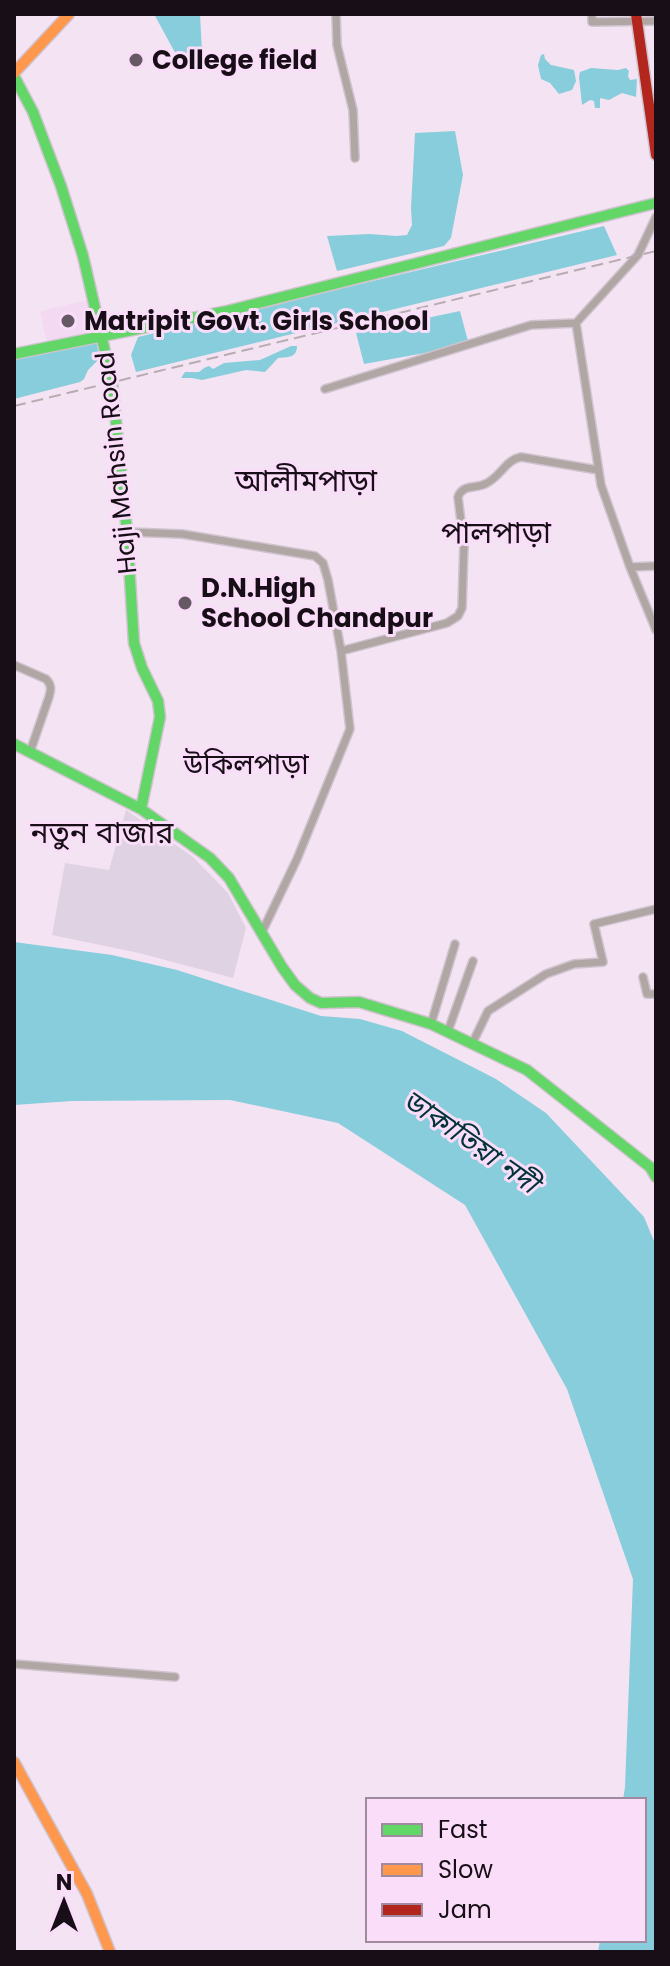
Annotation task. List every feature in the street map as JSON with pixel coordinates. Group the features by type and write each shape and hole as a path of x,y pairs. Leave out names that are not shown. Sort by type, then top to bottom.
{"main road":[{"path":"14,75 69,14"},
{"path":"636,18 656,155"},
{"name":"Haji Mahsin Road","path":"14,75 33,112 61,186 83,256 112,382 134,643 160,708 141,809"},
{"path":"14,354 227,311 656,203"},
{"path":"14,744 141,809 204,853 229,878 282,967 310,998 321,1003 359,1002 431,1024 527,1070 650,1167 656,1177"},
{"path":"14,1762 87,1894 110,1952"}],"street":[{"path":"336,14 337,45 353,110 355,158"},
{"path":"592,14 592,22 636,18 656,21"},
{"path":"325,389 531,325 576,323 638,255 656,217"},
{"path":"576,323 601,485 656,630"},
{"path":"341,651 447,623 458,616 462,608 464,546 458,497 463,489 489,482 512,460 521,457 598,470"},
{"path":"127,532 182,534 315,556 323,563 341,651 350,729 297,859 262,932"},
{"path":"630,567 656,566"},
{"path":"14,665 50,683 49,697 30,752"},
{"path":"472,1044 488,1011 546,974 574,964 603,962 594,924 656,909"},
{"path":"431,1024 455,944"},
{"path":"448,1031 473,961"},
{"path":"643,977 647,994 656,994"},
{"path":"14,1664 175,1677"}],"shaded area":[{"name":"Matripit Govt. Girls School","path":"88,300 96,331 47,342 40,311"},
{"path":"126,810 193,857 228,893 246,928 233,978 139,953 52,935 65,863 109,870"}],"water":[{"path":"154,14 200,14 203,71 187,69"},
{"path":"544,54 551,65 574,70 576,81 572,90 559,94 550,83 541,79 538,65"},
{"path":"591,68 626,68 630,80 637,79 636,97 622,93 609,100 600,98 600,108 595,108 594,101 590,100 582,105 580,72"},
{"path":"455,131 463,175 451,238 444,246 337,271 327,236 407,235 412,225 415,133"},
{"path":"604,226 617,255 136,372 131,355 138,337"},
{"path":"460,311 469,345 364,364 356,333"},
{"path":"89,341 97,342 99,359 84,379 14,399 14,359"},
{"path":"297,346 294,355 278,358 265,372 246,370 202,380 181,378 185,372 199,372 209,366 213,369 224,363 260,360"},
{"name":"ডাকাতিয়া নদী","path":"14,942 112,955 177,970 321,1016 360,1019 402,1031 496,1079 546,1113 644,1217 656,1246 656,1952 598,1952 600,1942 646,1942 646,1798 623,1798 633,1579 567,1389 465,1205 338,1123 230,1100 72,1101 14,1105"}],"railway":[{"path":"14,406 656,251"}],"traffic: fast":[{"path":"14,76 33,112 61,186 83,256 112,382 134,643 158,701 160,717 141,809"},
{"path":"14,354 227,311 656,203"},
{"path":"14,744 141,809 210,858 229,878 282,967 295,985 310,998 321,1003 359,1002 431,1024 527,1070 650,1167 656,1177"}],"traffic: slow":[{"path":"14,73 69,14"},
{"path":"14,1762 87,1894 110,1952"}],"traffic: jam":[{"path":"636,14 656,155"}],"place":[{"name":"College field","path":"136,60"},
{"name":"Matripit Govt. Girls School","path":"68,321"},
{"name":"D.N.High School Chandpur","path":"185,603"}],"district":[{"name":"আলীমপাড়া","path":"306,481"},
{"name":"পালপাড়া","path":"496,533"},
{"name":"উকিলপাড়া","path":"246,764"},
{"name":"নতুন বাজার","path":"102,833"}]}
